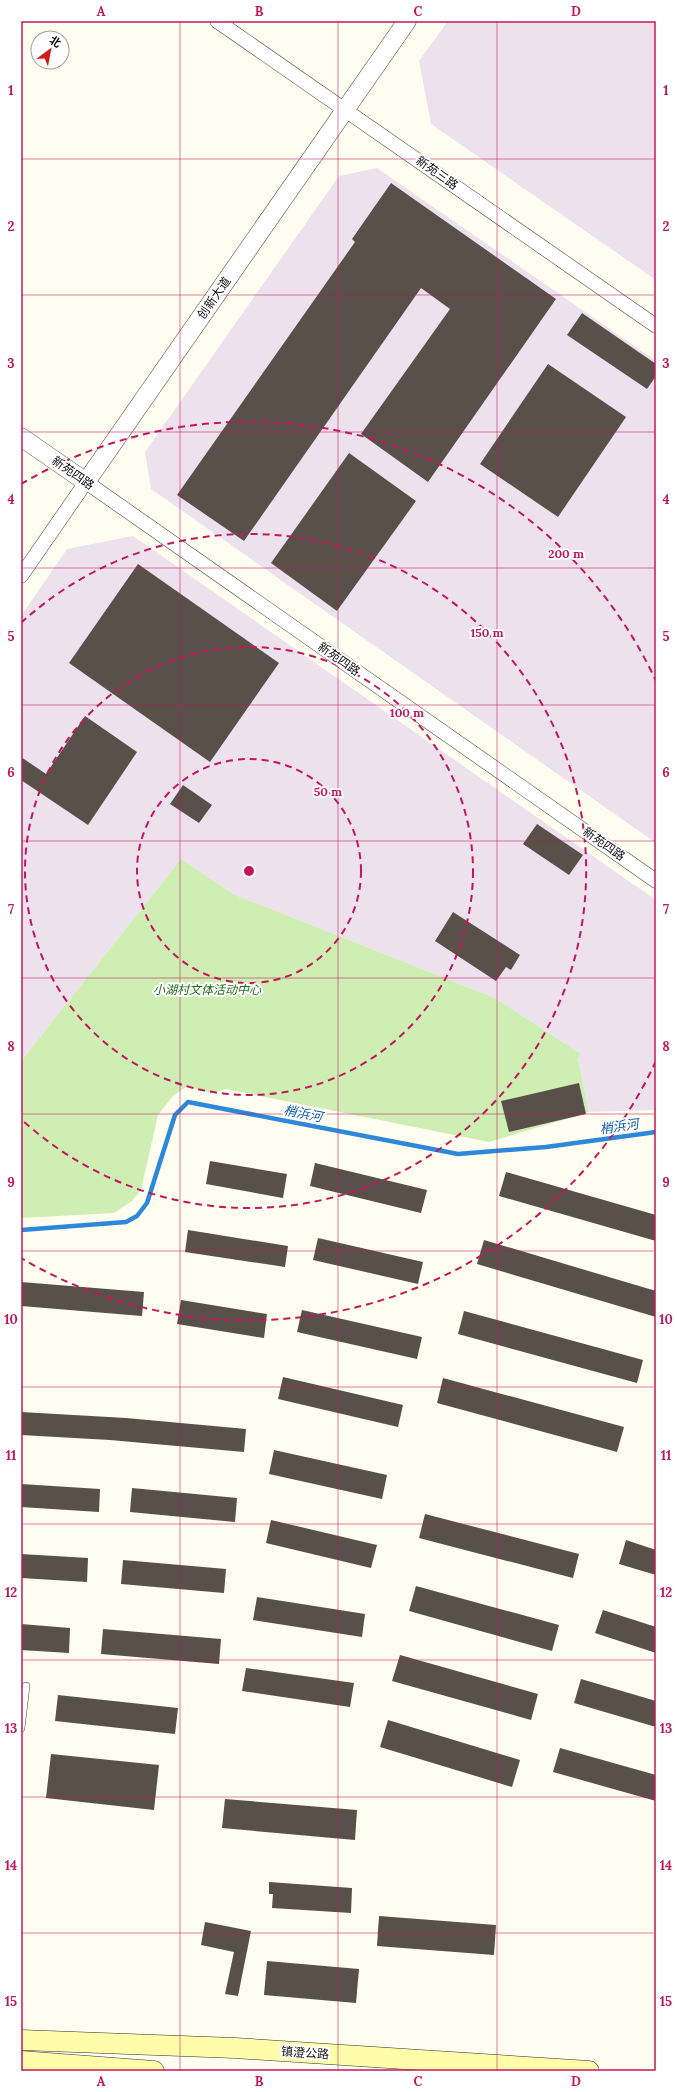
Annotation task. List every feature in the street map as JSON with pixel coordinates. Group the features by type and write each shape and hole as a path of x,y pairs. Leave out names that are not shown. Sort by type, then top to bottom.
{"main road":[{"name":"镇澄公路","path":"21,2040 235,2048 589,2071"},
{"path":"21,2061 154,2071"}],"street":[{"name":"新苑三路","path":"217,21 656,326"},
{"name":"创新大道","path":"21,576 407,21"},
{"name":"新苑四路","path":"21,437 656,881"}],"lane":[{"path":"21,1728 26,1686"}],"shaded area":[{"path":"448,21 656,21 656,280 431,124 419,61"},
{"path":"377,168 656,361 656,843 151,489 145,452 339,176"},
{"path":"133,536 656,900 656,1110 589,1112 578,1058 581,1054 495,998 233,894 181,859 21,1061 21,616 67,549"}],"green space":[{"name":"小湖村文体活动中心","path":"181,859 233,894 495,998 581,1054 578,1058 589,1112 489,1142 226,1089 212,1093 186,1087 173,1096 158,1115 141,1190 132,1201 114,1213 21,1218 21,1061"}],"building":[{"path":"391,183 556,299 428,482 361,434 450,309 421,288 244,541 177,495 355,242 352,239"},
{"path":"582,313 656,364 656,376 647,389 567,335"},
{"path":"548,364 626,417 558,517 480,464"},
{"path":"349,453 416,501 337,611 271,563"},
{"path":"138,564 279,663 210,762 69,663"},
{"path":"85,716 137,752 88,825 21,780 21,757 46,774"},
{"path":"183,785 212,805 199,823 170,804"},
{"path":"537,824 583,855 569,875 523,844"},
{"path":"453,912 520,955 511,970 506,967 496,981 435,941"},
{"path":"579,1083 586,1114 509,1132 501,1101"},
{"path":"210,1161 287,1174 283,1198 206,1184"},
{"path":"315,1163 427,1190 421,1213 310,1186"},
{"path":"506,1172 656,1215 656,1241 499,1196"},
{"path":"188,1230 288,1246 285,1267 185,1252"},
{"path":"318,1238 423,1262 418,1284 313,1260"},
{"path":"484,1240 656,1291 656,1317 477,1264"},
{"path":"21,1282 144,1292 142,1316 21,1306"},
{"path":"181,1300 267,1314 264,1338 177,1324"},
{"path":"302,1310 422,1337 417,1359 297,1332"},
{"path":"464,1311 643,1360 637,1383 458,1334"},
{"path":"283,1377 403,1405 398,1427 278,1399"},
{"path":"443,1378 624,1427 617,1452 437,1403"},
{"path":"21,1412 126,1418 246,1429 244,1452 110,1440 21,1435"},
{"path":"274,1450 387,1475 382,1499 269,1474"},
{"path":"21,1484 100,1489 99,1512 21,1507"},
{"path":"132,1488 237,1498 235,1522 130,1512"},
{"path":"425,1514 579,1554 573,1578 419,1538"},
{"path":"271,1520 377,1545 371,1568 266,1543"},
{"path":"626,1540 656,1550 656,1575 619,1564"},
{"path":"21,1554 88,1558 87,1582 21,1578"},
{"path":"123,1560 226,1569 224,1593 121,1584"},
{"path":"416,1586 559,1625 552,1651 409,1611"},
{"path":"257,1597 365,1614 362,1637 253,1620"},
{"path":"603,1610 656,1627 656,1653 595,1633"},
{"path":"21,1624 70,1628 69,1653 21,1650"},
{"path":"103,1629 221,1639 219,1664 101,1654"},
{"path":"400,1655 538,1694 531,1720 392,1681"},
{"path":"246,1668 354,1683 350,1707 242,1691"},
{"path":"581,1679 656,1701 656,1727 574,1703"},
{"path":"58,1695 178,1708 175,1734 55,1721"},
{"path":"388,1720 520,1760 512,1787 380,1747"},
{"path":"560,1748 656,1775 656,1801 553,1772"},
{"path":"51,1754 159,1765 154,1810 46,1798"},
{"path":"225,1799 357,1810 355,1840 222,1828"},
{"path":"269,1882 352,1888 351,1913 272,1908 273,1894 269,1894"},
{"path":"379,1916 496,1925 494,1955 377,1946"},
{"path":"205,1922 251,1931 238,1996 225,1994 234,1952 201,1945"},
{"path":"267,1961 359,1969 356,2003 264,1995"}],"waterway":[{"name":"梢浜河","path":"21,1230 126,1222 137,1216 147,1203 175,1115 188,1102 458,1154 546,1147 656,1132"}]}
